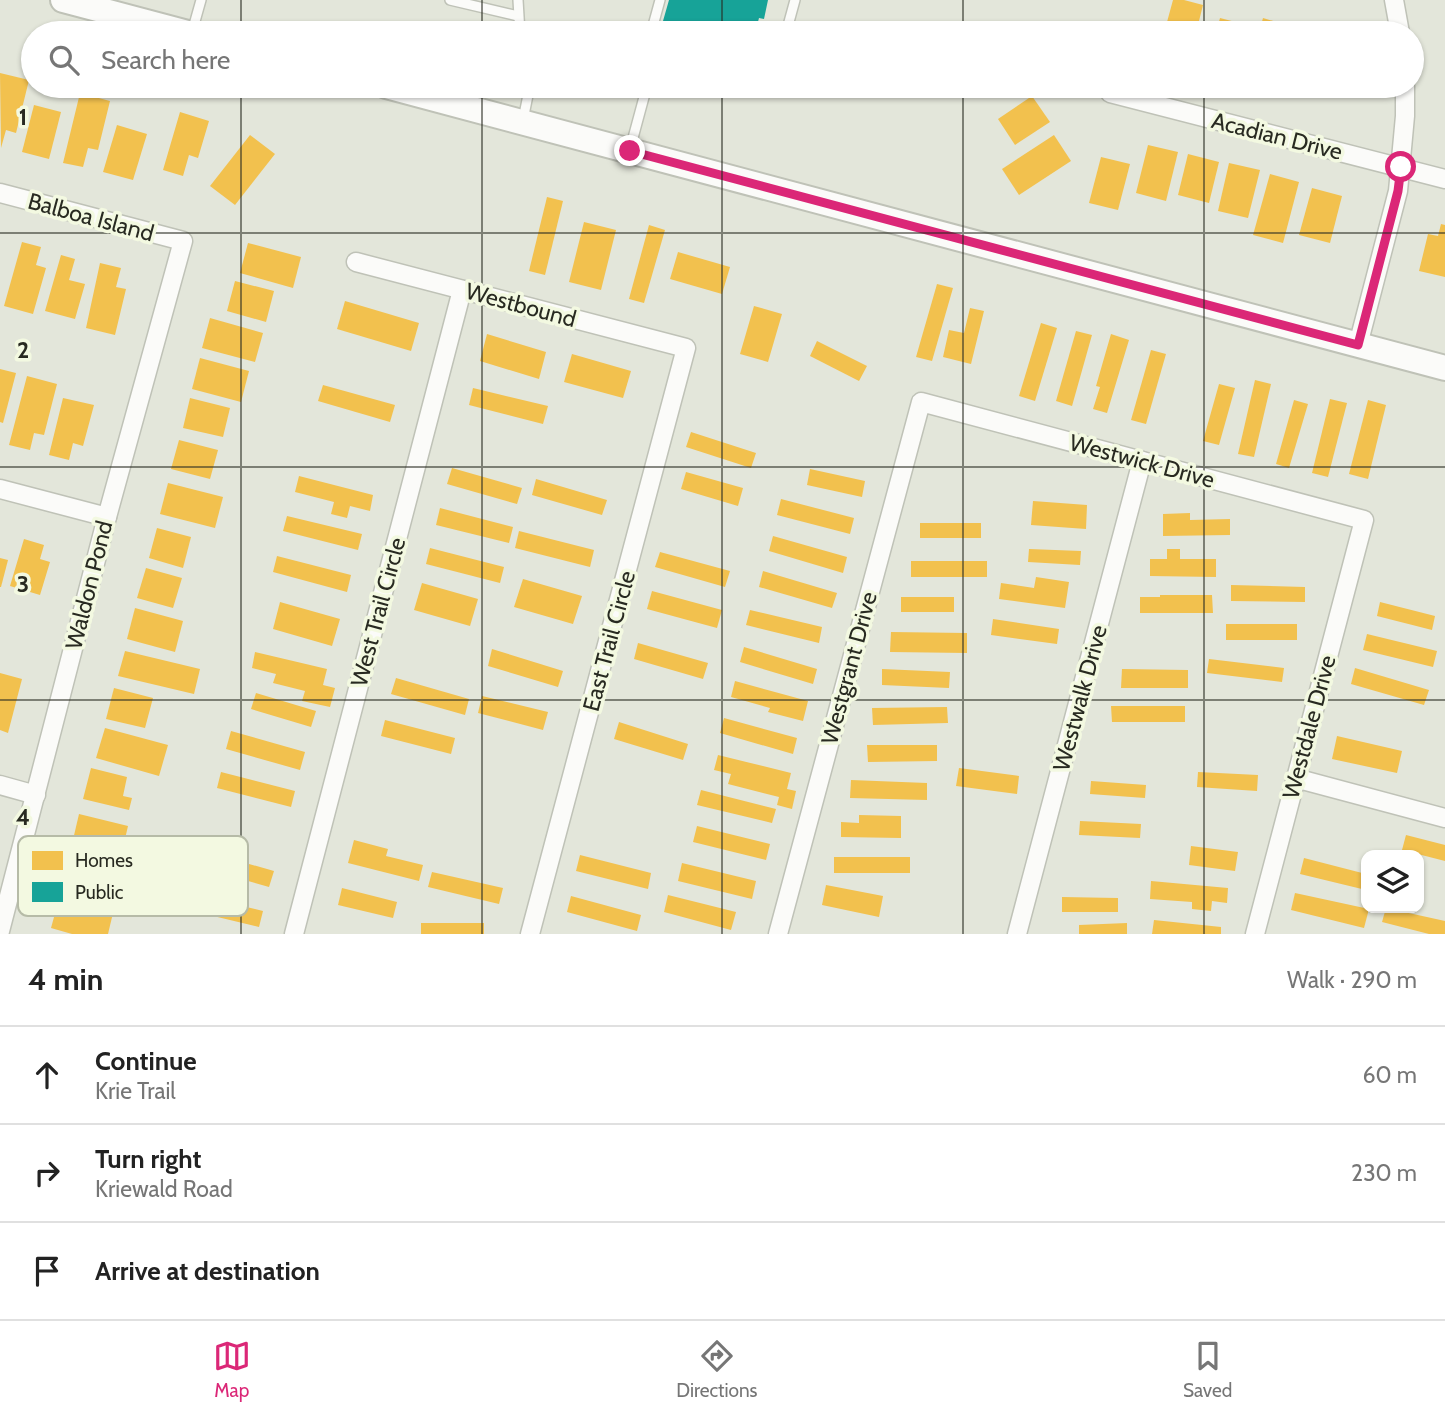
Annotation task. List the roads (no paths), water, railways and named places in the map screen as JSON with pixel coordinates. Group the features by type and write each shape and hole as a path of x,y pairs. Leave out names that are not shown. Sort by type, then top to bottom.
{"street":[{"path":"63,0 144,21"},
{"path":"1394,0 1398,21"},
{"path":"431,98 1445,368"},
{"name":"Acadian Drive","path":"1130,98 1445,179"},
{"path":"1358,345 1398,191 1405,98"},
{"name":"Balboa Island","path":"0,192 183,241"},
{"name":"Waldon Pond","path":"25,836 107,517 183,241"},
{"name":"Westbound","path":"356,262 686,348"},
{"name":"West Trail Circle","path":"294,934 462,290"},
{"name":"East Trail Circle","path":"530,934 686,348"},
{"name":"Westwick Drive","path":"921,402 1364,520"},
{"name":"Westgrant Drive","path":"778,934 921,402"},
{"name":"Westwalk Drive","path":"1017,934 1142,461"},
{"path":"0,489 107,517"},
{"name":"Westdale Drive","path":"1255,934 1364,520"},
{"path":"1296,778 1445,818"},
{"path":"0,785 36,794"},
{"name":"Waldon Pond","path":"0,931 18,862"}],"lane":[{"path":"194,21 201,0"},
{"path":"450,0 518,16"},
{"path":"517,0 519,21"},
{"path":"654,21 660,0"},
{"path":"789,21 795,0"},
{"path":"522,122 527,98"},
{"path":"630,151 644,98"}]}
